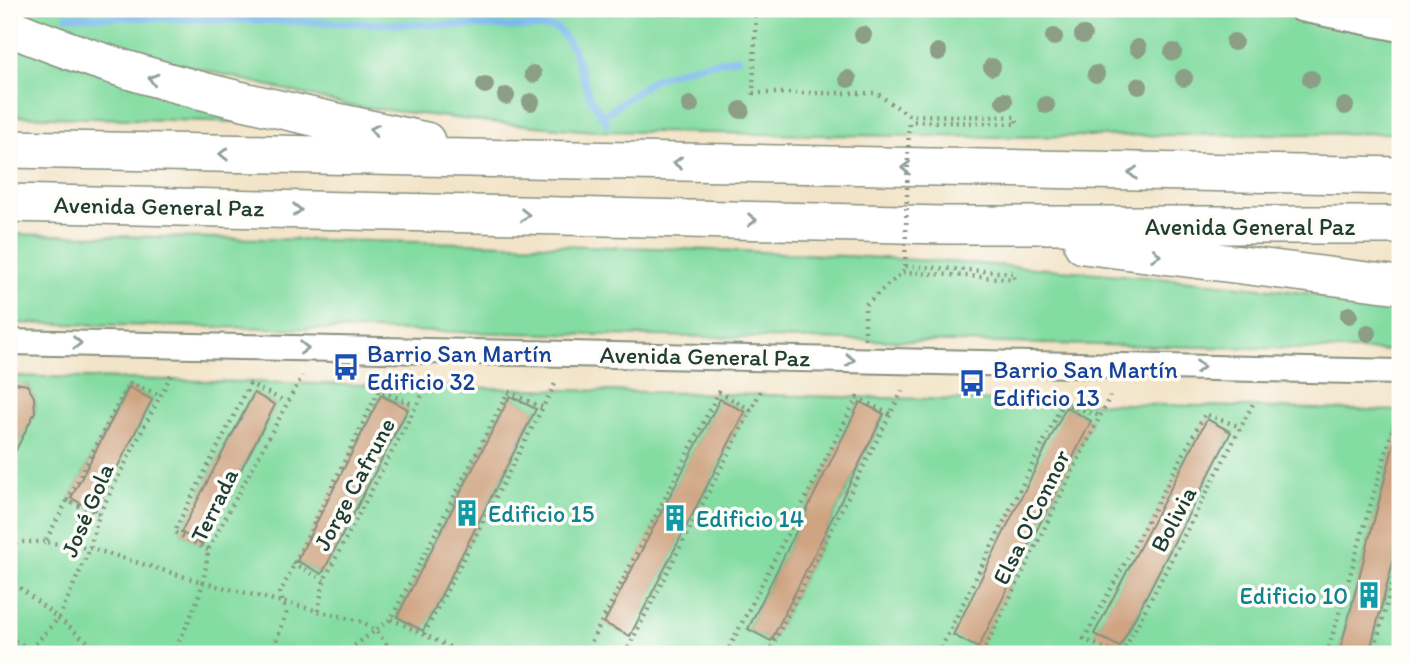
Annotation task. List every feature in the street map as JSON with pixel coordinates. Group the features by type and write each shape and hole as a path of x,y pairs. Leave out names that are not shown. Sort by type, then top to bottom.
{"highway":[{"path":"9,27 111,67 188,89 513,160"},
{"name":"Avenida General Paz","path":"9,149 1400,176"},
{"path":"1201,174 1400,151"},
{"name":"Avenida General Paz","path":"9,203 943,225 1400,225"},
{"path":"943,225 1212,263 1322,272 1400,285"}],"street":[{"path":"1301,9 1400,29"},
{"name":"Avenida General Paz","path":"9,342 1400,372"}],"path":[{"path":"756,9 753,93 876,93 909,115 1016,117 1017,124 909,121 905,266 1014,273 1014,279 903,272 865,305 864,360"},
{"name":"José Gola","path":"28,652 59,618 90,548 99,514 172,373"},
{"name":"Terrada","path":"173,654 205,583 208,551 302,376"},
{"name":"Jorge Cafrune","path":"318,611 324,580 430,378"},
{"path":"424,634 556,382"},
{"path":"45,542 129,383 160,395"},
{"path":"208,551 174,533 250,384 286,402"},
{"path":"625,654 763,387"},
{"path":"272,654 286,613 280,593 379,390 415,405"},
{"path":"768,654 902,391"},
{"path":"343,654 391,618 508,392 544,408"},
{"path":"585,654 719,392 751,410"},
{"name":"Elsa O'Connor","path":"982,654 1110,396"},
{"path":"726,654 857,398 890,414"},
{"name":"Bolivia","path":"1122,654 1255,400"},
{"path":"939,654 1063,403 1100,416"},
{"path":"1116,654 1084,639 1205,414 1241,427"},
{"path":"1328,654 1397,414 1400,414"},
{"path":"68,501 99,514"},
{"path":"9,546 19,542 45,542 90,548 205,583 363,622 375,631 394,654"},
{"path":"1373,654 1400,556"},
{"path":"292,564 324,580"},
{"path":"9,579 103,654"},
{"path":"391,618 465,654"},
{"path":"9,637 28,652"}],"green space":[{"path":"12,9 998,9 1285,15 1400,37 1400,133 1000,137 820,135 593,131 488,122 351,106 123,50"},
{"path":"9,43 246,116 247,122 9,116"},
{"path":"9,234 674,249 940,261 1114,274 1278,290 1400,306 1400,351 9,323"},
{"path":"9,376 1400,411 1400,422 1339,654 19,654 21,649 9,643 9,464 35,411 34,397 28,385 9,386","holes":["128,387 152,400 94,510 71,498","254,393 275,405 202,544 181,532","382,395 408,409 321,574 298,561","510,396 536,410 423,630 397,617","720,399 745,412 629,636 605,623","860,403 884,415 771,641 748,629","1067,408 1091,421 978,647 954,635","1207,420 1231,432 1120,647 1095,633"]},
{"path":"1400,535 1400,654 1369,654"}],"building":[{"path":"9,382 27,385 34,397 35,412 9,464"},
{"path":"129,387 152,400 95,511 71,498"},
{"path":"254,393 275,405 202,544 181,532"},
{"path":"381,395 408,409 322,574 297,561"},
{"name":"Edificio 15","path":"510,396 536,409 423,631 397,617"},
{"name":"Edificio 14","path":"720,399 745,412 630,636 604,623"},
{"path":"860,402 884,414 771,641 748,629"},
{"path":"1066,407 1091,421 978,648 953,635"},
{"path":"1207,419 1231,432 1120,647 1094,634"},
{"name":"Edificio 10","path":"1394,444 1400,445 1400,535 1369,654 1339,654"}],"waterway":[{"path":"67,16 557,28 573,49 589,96 607,124"},
{"path":"603,116 654,79 694,66 738,58"}],"place":[{"name":"Barrio San Martín Edificio 32","path":"346,367"},
{"name":"Barrio San Martín Edificio 13","path":"972,383"},
{"name":"Edificio 15","path":"467,513"},
{"name":"Edificio 14","path":"675,518"},
{"name":"Edificio 10","path":"1369,595"}]}
